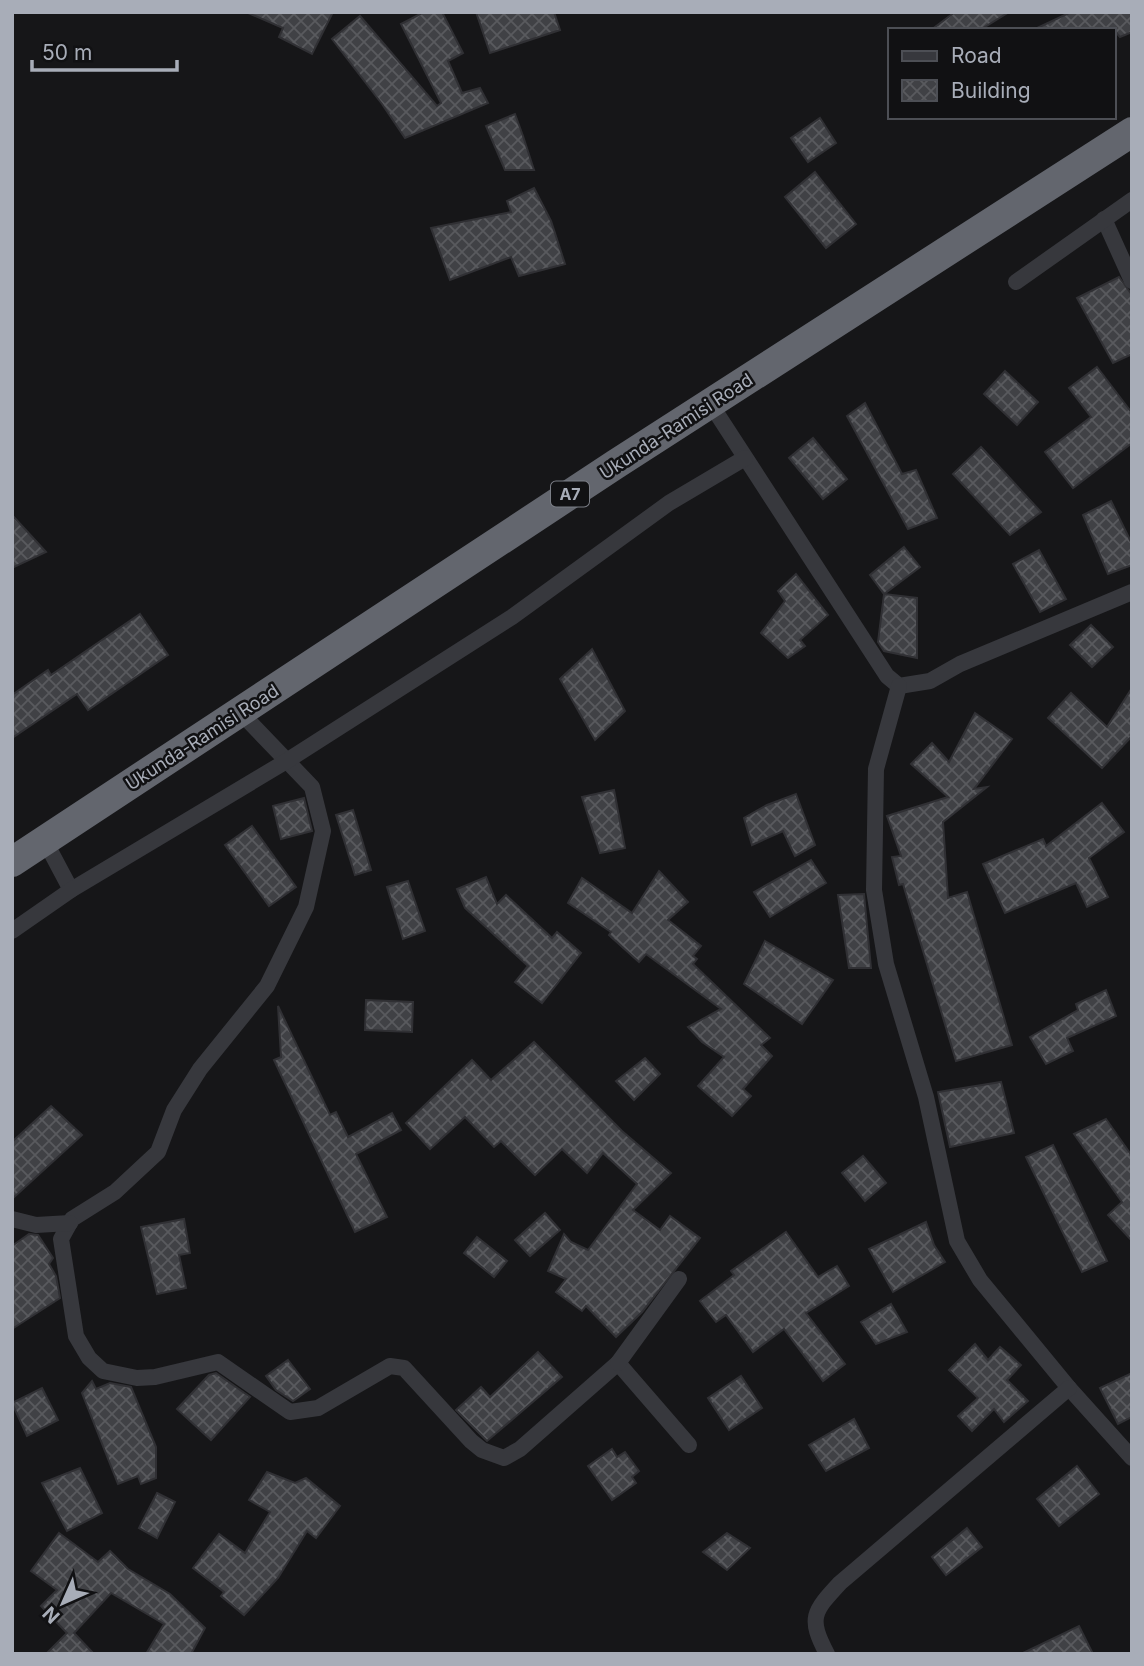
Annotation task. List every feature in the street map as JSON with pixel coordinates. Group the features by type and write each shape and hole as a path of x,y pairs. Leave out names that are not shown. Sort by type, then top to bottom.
{"highway":[{"name":"Ukunda-Ramisi Road","path":"12,862 710,403 1132,132"}],"street":[{"path":"1016,282 1132,200"},
{"path":"1104,219 1132,281"},
{"path":"710,403 887,676 899,686 930,681 960,664 1132,592"},
{"path":"12,931 71,890 285,762 512,617 669,503 745,458"},
{"path":"899,686 876,769 874,890 886,964 926,1097 957,1241 980,1280 1069,1388 1132,1458"},
{"path":"240,712 285,762 312,787 323,831 306,907 267,986 200,1069 174,1110 158,1152 115,1192 70,1223 61,1239 76,1336 89,1358 110,1374 155,1377 218,1362 290,1412 318,1408 390,1366 404,1368 471,1441 482,1450 504,1458 520,1449 618,1363 679,1279"},
{"path":"45,841 71,890"},
{"path":"12,1219 36,1225 70,1223"},
{"path":"618,1363 689,1445"},
{"path":"827,1654 814,1627 817,1608 840,1583 1069,1388"}],"building":[{"path":"246,12 333,12 312,54 279,37 283,28"},
{"path":"424,12 442,12 463,53 448,61 462,93 480,88 488,103 405,138 332,39 360,16 437,106 441,103 401,24"},
{"path":"476,12 554,12 560,30 490,53"},
{"path":"955,12 1009,12 983,28 934,28"},
{"path":"1071,12 1132,12 1132,32 1120,37 1116,28 1037,28"},
{"path":"515,114 534,170 505,170 486,126"},
{"path":"820,118 836,143 808,162 791,138"},
{"path":"815,172 856,224 826,248 785,197"},
{"path":"534,188 551,221 565,264 519,276 511,257 450,280 431,228 511,212 507,201"},
{"path":"1119,277 1132,295 1132,354 1113,363 1077,298"},
{"path":"1097,367 1132,413 1132,443 1073,488 1045,452 1091,417 1069,388"},
{"path":"1005,371 1038,402 1017,425 984,394"},
{"path":"865,403 902,474 916,470 937,518 908,529 847,416"},
{"path":"813,438 847,479 823,499 789,458"},
{"path":"981,447 1041,512 1010,535 953,474"},
{"path":"1111,501 1132,544 1132,565 1108,574 1083,515"},
{"path":"12,515 46,552 12,568"},
{"path":"904,547 920,567 884,594 870,575"},
{"path":"1039,550 1066,599 1040,612 1013,564"},
{"path":"796,574 828,615 800,640 805,646 788,658 761,633 785,601 778,591"},
{"path":"884,594 917,598 917,658 884,651 878,642"},
{"path":"140,614 168,655 88,710 77,694 12,738 12,695 48,670 51,675"},
{"path":"1091,625 1113,647 1092,667 1070,645"},
{"path":"592,649 625,711 595,740 560,679"},
{"path":"1132,688 1132,736 1102,768 1048,718 1071,693 1107,727"},
{"path":"975,713 1012,739 974,789 987,787 943,822 948,898 967,892 1012,1045 956,1061 903,884 899,885 892,857 901,856 887,816 948,797 911,764 932,743 949,762"},
{"path":"614,790 625,848 600,853 582,797"},
{"path":"796,794 815,845 795,856 783,831 752,845 744,818 767,805"},
{"path":"304,798 312,831 281,839 273,806"},
{"path":"1102,803 1124,832 1089,858 1108,897 1087,907 1076,883 1005,913 983,864 1043,839 1046,846"},
{"path":"353,810 371,870 355,875 336,815"},
{"path":"252,826 296,887 269,906 225,845"},
{"path":"811,860 826,883 770,917 754,892"},
{"path":"659,871 688,902 668,920 701,946 693,956 697,959 693,964 770,1038 761,1045 772,1056 743,1089 751,1096 732,1116 698,1086 724,1057 702,1042 688,1027 721,1009 646,954 639,962 609,935 611,932 568,903 582,878 632,913"},
{"path":"486,877 497,904 506,895 552,938 557,932 581,953 542,1003 515,982 528,966 465,908 457,889"},
{"path":"408,881 425,931 403,939 387,887"},
{"path":"864,894 871,968 849,968 838,895"},
{"path":"765,941 833,980 802,1024 744,984"},
{"path":"1106,990 1116,1016 1067,1038 1073,1051 1046,1064 1030,1037 1078,1010 1076,1004"},
{"path":"366,1000 413,1002 412,1032 365,1030"},
{"path":"278,1006 330,1115 336,1112 348,1137 392,1113 401,1130 356,1154 387,1217 355,1232 274,1060 281,1057"},
{"path":"534,1042 622,1131 671,1173 633,1210 660,1230 670,1216 700,1238 642,1312 616,1337 586,1306 582,1311 556,1292 566,1279 548,1271 564,1234 571,1242 588,1250 637,1184 603,1153 587,1173 562,1149 535,1175 501,1141 494,1147 465,1117 430,1149 406,1123 472,1060 491,1080"},
{"path":"645,1058 660,1074 634,1100 616,1081"},
{"path":"1001,1082 1014,1133 950,1147 938,1092"},
{"path":"51,1106 82,1135 12,1199 12,1142"},
{"path":"1106,1119 1132,1156 1132,1241 1108,1215 1122,1202 1074,1134"},
{"path":"1053,1145 1107,1261 1082,1272 1026,1157"},
{"path":"863,1156 886,1183 865,1201 842,1173"},
{"path":"545,1213 560,1230 530,1256 515,1240"},
{"path":"184,1219 190,1253 179,1255 186,1288 157,1294 141,1227"},
{"path":"926,1222 934,1245 945,1262 893,1292 869,1249"},
{"path":"786,1232 818,1277 837,1266 849,1286 806,1313 845,1364 823,1381 784,1329 753,1352 726,1315 716,1322 700,1301 734,1275 731,1271"},
{"path":"29,1234 38,1235 53,1258 49,1264 56,1276 60,1298 12,1329 12,1246"},
{"path":"477,1237 507,1261 494,1277 464,1253"},
{"path":"891,1304 907,1332 876,1344 861,1322"},
{"path":"975,1344 988,1360 1000,1347 1021,1365 1007,1380 1028,1401 1004,1422 994,1409 972,1431 958,1416 978,1398 949,1370"},
{"path":"538,1352 562,1377 487,1441 456,1410 481,1387 490,1397"},
{"path":"288,1360 310,1389 293,1401 276,1390 266,1376"},
{"path":"216,1373 250,1397 211,1440 177,1409 209,1375"},
{"path":"1132,1373 1132,1417 1118,1424 1100,1388"},
{"path":"741,1376 762,1408 729,1430 708,1398"},
{"path":"92,1381 96,1389 110,1383 131,1387 156,1447 156,1478 141,1484 138,1476 118,1484 82,1393"},
{"path":"42,1388 58,1420 27,1436 12,1403"},
{"path":"854,1419 869,1448 826,1471 809,1445"},
{"path":"612,1449 617,1457 625,1452 639,1471 632,1477 636,1483 612,1500 588,1466"},
{"path":"1077,1466 1099,1494 1059,1526 1037,1499"},
{"path":"80,1468 102,1513 67,1531 42,1483"},
{"path":"267,1472 295,1483 306,1478 340,1506 316,1538 307,1531 278,1578 244,1615 221,1596 224,1592 193,1568 219,1534 245,1553 270,1512 249,1500"},
{"path":"157,1493 175,1502 157,1538 139,1528"},
{"path":"967,1528 982,1547 946,1575 932,1557"},
{"path":"59,1533 98,1562 110,1551 128,1569 170,1594 205,1628 191,1654 146,1654 164,1624 111,1593 74,1633 94,1654 46,1654 67,1633 41,1606 57,1590 31,1571"},
{"path":"727,1533 750,1548 727,1570 703,1552"},
{"path":"1079,1626 1093,1654 1021,1654"}]}
